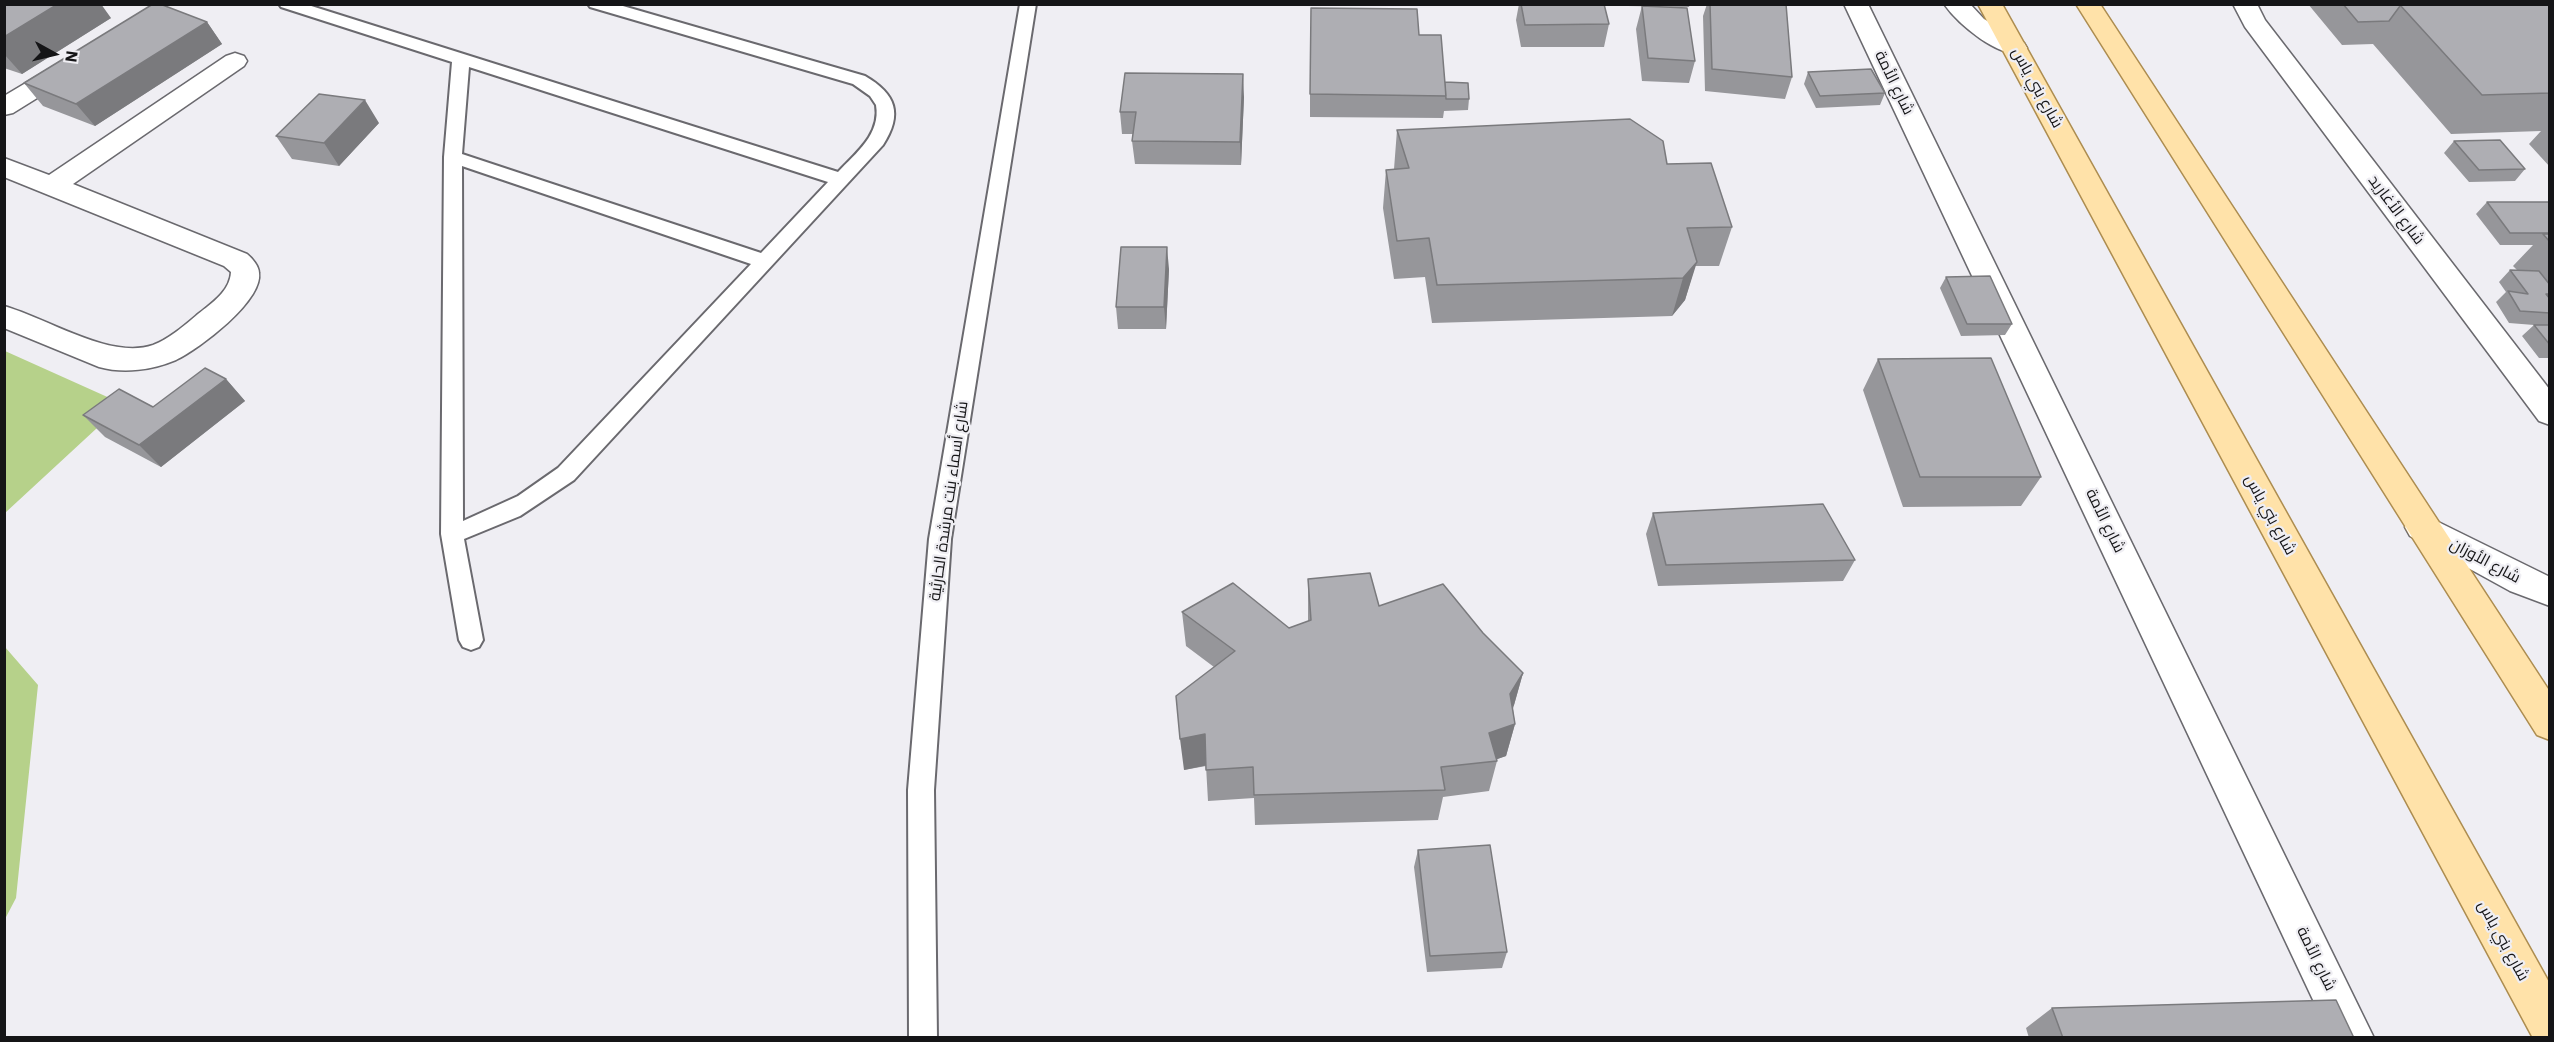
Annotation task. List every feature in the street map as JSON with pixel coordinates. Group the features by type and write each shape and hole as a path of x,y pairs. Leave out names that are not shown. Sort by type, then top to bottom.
{"main road":[{"name":"شارع بني ياس","path":"1990,4 2550,1026"},
{"path":"2088,4 2550,724"}],"street":[{"name":"شارع الأمة","path":"1856,4 2353,1038"},
{"path":"1956,4 1975,24 2015,48"},
{"name":"شارع الأغاريد","path":"2245,4 2254,22 2550,413"},
{"path":"4,107 90,55"},
{"path":"51,186 235,61"},
{"path":"4,168 232,258 238,261 245,272 244,283 238,294 182,343 147,358 127,361 110,359 4,316"},
{"name":"شارع الأوزان","path":"2422,527 2522,581 2550,592"}],"lane":[{"path":"287,4 840,179"},
{"path":"452,534 483,524 514,510 542,494 566,474 877,141 884,129 887,117 886,105 871,86 851,78 596,4"},
{"name":"شارع أسماء بنت مرشدة الحارثية","path":"923,1038 921,790 940,538 1028,4"},
{"path":"461,59 453,157 452,534 471,640"},
{"path":"453,157 764,261"}],"green space":[{"path":"5,351 123,404 5,513"},
{"path":"5,647 38,685 16,898 5,919"}],"building":[{"path":"4,4 58,4 4,37"},
{"path":"153,4 160,4 207,22 76,104 24,83"},
{"path":"1521,4 1604,4 1609,24 1525,25"},
{"path":"1710,4 1786,4 1792,77 1712,69"},
{"path":"2343,4 2398,4 2400,6 2389,21 2358,22"},
{"path":"2550,4 2550,93 2482,95 2400,5"},
{"path":"1642,6 1687,8 1695,61 1648,58"},
{"path":"1311,8 1417,9 1419,35 1441,35 1446,96 1310,94"},
{"path":"1871,69 1885,93 1820,96 1808,72"},
{"path":"1125,73 1243,74 1240,142 1132,141 1136,112 1120,112"},
{"path":"1445,82 1468,83 1469,99 1446,99"},
{"path":"319,94 365,100 324,143 276,136"},
{"path":"1630,119 1663,141 1667,164 1711,163 1732,227 1687,228 1697,262 1683,278 1437,285 1429,238 1397,241 1386,170 1409,168 1397,130"},
{"path":"2500,140 2525,169 2479,170 2454,141"},
{"path":"2487,202 2550,202 2550,233 2510,233"},
{"path":"2543,234 2550,234 2550,242"},
{"path":"1121,247 1167,247 1164,307 1116,307"},
{"path":"2510,270 2539,271 2550,285 2550,294 2546,294 2550,299 2550,313 2520,311 2508,291 2528,294"},
{"path":"1990,276 2012,324 1967,324 1946,277"},
{"path":"2534,325 2550,325 2550,345"},
{"path":"1991,358 2041,477 1920,477 1878,359"},
{"path":"205,368 226,379 139,445 83,415 119,389 153,407"},
{"path":"1823,504 1855,560 1666,565 1653,513"},
{"path":"1370,573 1379,606 1443,584 1483,633 1523,673 1510,694 1515,724 1489,733 1497,761 1441,767 1445,790 1254,795 1253,767 1206,770 1205,734 1180,739 1176,696 1235,651 1182,612 1233,583 1289,628 1311,620 1308,579"},
{"path":"1490,845 1507,952 1430,956 1418,850"},
{"path":"2336,1000 2354,1038 2063,1038 2052,1008"}]}
